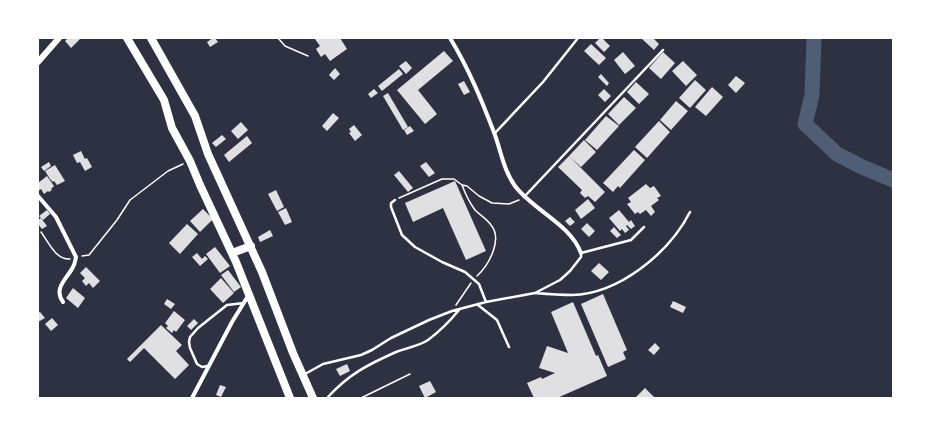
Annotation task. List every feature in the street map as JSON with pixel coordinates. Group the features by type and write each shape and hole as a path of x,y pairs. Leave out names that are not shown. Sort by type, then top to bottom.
{"highway":[{"path":"127,38 164,100 172,128 190,161 232,253 246,299 290,398"},
{"path":"151,38 195,116 208,154 251,246 302,375 313,398"},
{"path":"232,253 251,246"}],"street":[{"path":"38,62 59,38"},
{"path":"450,38 465,62 494,133 510,178 524,197 536,205 578,244 581,253"},
{"path":"38,196 56,217 76,258 74,266 59,289 59,298 62,302"},
{"path":"192,398 232,322 246,299"}],"lane":[{"path":"494,133 543,82 578,38"},
{"path":"524,197 663,50"},
{"path":"394,200 390,203 390,207 402,235 414,247 465,272 478,284 486,302"},
{"path":"302,375 323,364 361,355 392,338 452,311 486,302 535,293 572,295 588,293 612,285 637,272 656,256 686,220 690,212"},
{"path":"535,293 560,280 570,271 581,257 581,253 631,240 644,227"},
{"path":"208,366 202,368 197,364 188,342 190,337 198,328 228,305 246,299"},
{"path":"477,304 497,320 509,347"},
{"path":"328,398 341,384 373,362 427,340 449,322 459,309"}],"path":[{"path":"278,38 286,46 308,56"},
{"path":"41,232 61,258 69,260 89,255 117,220 130,200 168,171 190,161"},
{"path":"394,200 442,179 454,179 462,185 467,186 479,196 492,202 509,204 524,197"},
{"path":"452,311 473,279 489,262 494,250 495,234 492,225 474,209 462,185"},
{"path":"361,398 410,374"}],"building":[{"path":"68,38 81,38 71,48 65,41"},
{"path":"215,38 218,42 210,47 207,42"},
{"path":"340,38 347,49 330,61 325,54 321,57 316,49 320,46 315,39"},
{"path":"602,38 610,46 604,52 595,43"},
{"path":"641,38 653,38 659,44 654,50"},
{"path":"591,44 606,58 599,65 584,51"},
{"path":"444,51 453,61 418,90 437,114 425,124 397,90"},
{"path":"623,52 635,66 625,74 614,60"},
{"path":"663,52 675,63 661,79 649,68"},
{"path":"406,61 412,68 406,74 399,66"},
{"path":"683,61 697,75 686,86 672,71"},
{"path":"335,68 340,74 334,80 329,75"},
{"path":"399,69 403,74 382,91 378,86"},
{"path":"601,74 609,83 607,86 598,77"},
{"path":"736,76 745,83 736,93 728,85"},
{"path":"695,80 706,90 690,108 679,98"},
{"path":"464,81 470,92 464,95 458,84"},
{"path":"636,82 649,94 639,104 627,92"},
{"path":"712,87 723,97 706,116 695,107"},
{"path":"374,89 378,93 371,98 368,94"},
{"path":"604,89 611,96 605,102 598,95"},
{"path":"388,93 408,127 403,130 383,96"},
{"path":"624,97 636,108 619,125 608,114"},
{"path":"676,101 688,111 671,130 660,120"},
{"path":"333,113 339,118 327,131 322,126"},
{"path":"606,116 619,126 597,150 585,140"},
{"path":"659,121 670,132 647,158 635,147"},
{"path":"241,122 248,130 238,139 231,131"},
{"path":"354,125 362,135 355,141 349,133 351,132 349,129"},
{"path":"410,126 414,131 407,135 404,130"},
{"path":"222,135 226,139 216,147 212,143"},
{"path":"247,136 252,143 229,162 224,155"},
{"path":"584,140 596,152 581,167 569,156"},
{"path":"634,150 645,160 620,188 618,186 613,192 603,183"},
{"path":"81,151 85,159 87,158 92,167 85,171 80,162 77,163 73,155"},
{"path":"569,156 605,192 595,202 588,196 585,198 580,193 582,190 558,167"},
{"path":"49,162 51,166 44,171 41,167"},
{"path":"426,162 435,173 429,177 420,166"},
{"path":"55,165 65,181 57,185 50,179 45,171"},
{"path":"399,171 413,188 408,192 394,175"},
{"path":"47,176 54,186 51,189 52,190 44,194 41,189 38,191 38,183"},
{"path":"455,181 486,251 466,260 443,208 413,222 405,203"},
{"path":"646,184 650,188 654,186 661,196 657,198 659,200 651,206 655,212 651,216 646,210 640,214 638,212 635,214 627,204 631,202 628,198"},
{"path":"276,190 284,207 277,211 268,194"},
{"path":"588,199 595,208 581,219 575,210"},
{"path":"286,208 292,222 285,225 278,212"},
{"path":"203,209 213,219 200,232 190,221"},
{"path":"47,210 50,214 43,220 39,216"},
{"path":"619,210 629,222 631,220 635,226 631,229 627,225 626,226 629,230 625,233 622,229 620,231 609,218"},
{"path":"570,217 575,222 570,226 565,221"},
{"path":"41,218 47,226 42,229 38,224 38,220"},
{"path":"587,223 595,231 589,237 581,229"},
{"path":"187,224 198,234 180,254 169,243"},
{"path":"614,227 621,235 617,238 610,231"},
{"path":"270,230 273,236 260,242 258,237"},
{"path":"215,247 230,266 220,273 206,254"},
{"path":"197,253 202,259 205,256 208,259 200,266 192,257"},
{"path":"599,263 609,272 601,280 591,271"},
{"path":"86,267 100,281 93,288 89,283 86,286 82,281 85,278 80,273"},
{"path":"228,270 241,287 234,292 221,275"},
{"path":"221,278 234,293 223,303 210,289"},
{"path":"73,288 85,298 78,308 66,298"},
{"path":"603,294 627,350 623,352 626,359 608,367 581,304"},
{"path":"167,299 175,304 171,309 164,304"},
{"path":"673,301 686,307 683,313 670,307"},
{"path":"573,302 596,356 598,355 607,376 557,398 534,398 527,383 541,377 542,379 555,373 539,368 547,346 568,353 551,312"},
{"path":"174,311 185,320 176,332 174,330 172,333 166,328 168,326 165,323"},
{"path":"40,312 45,318 38,322 38,313"},
{"path":"52,318 58,325 51,331 45,324"},
{"path":"194,319 198,323 191,330 187,326"},
{"path":"161,325 182,345 176,351 189,365 175,379 144,348 130,362 127,359"},
{"path":"655,343 660,348 654,355 648,350"},
{"path":"347,364 350,371 340,376 336,369"},
{"path":"430,381 436,392 425,398 419,386"},
{"path":"220,385 226,387 221,397 216,395"},
{"path":"645,388 655,398 635,398"}],"waterway":[{"path":"814,38 812,95 805,124 837,154 893,180"}]}
